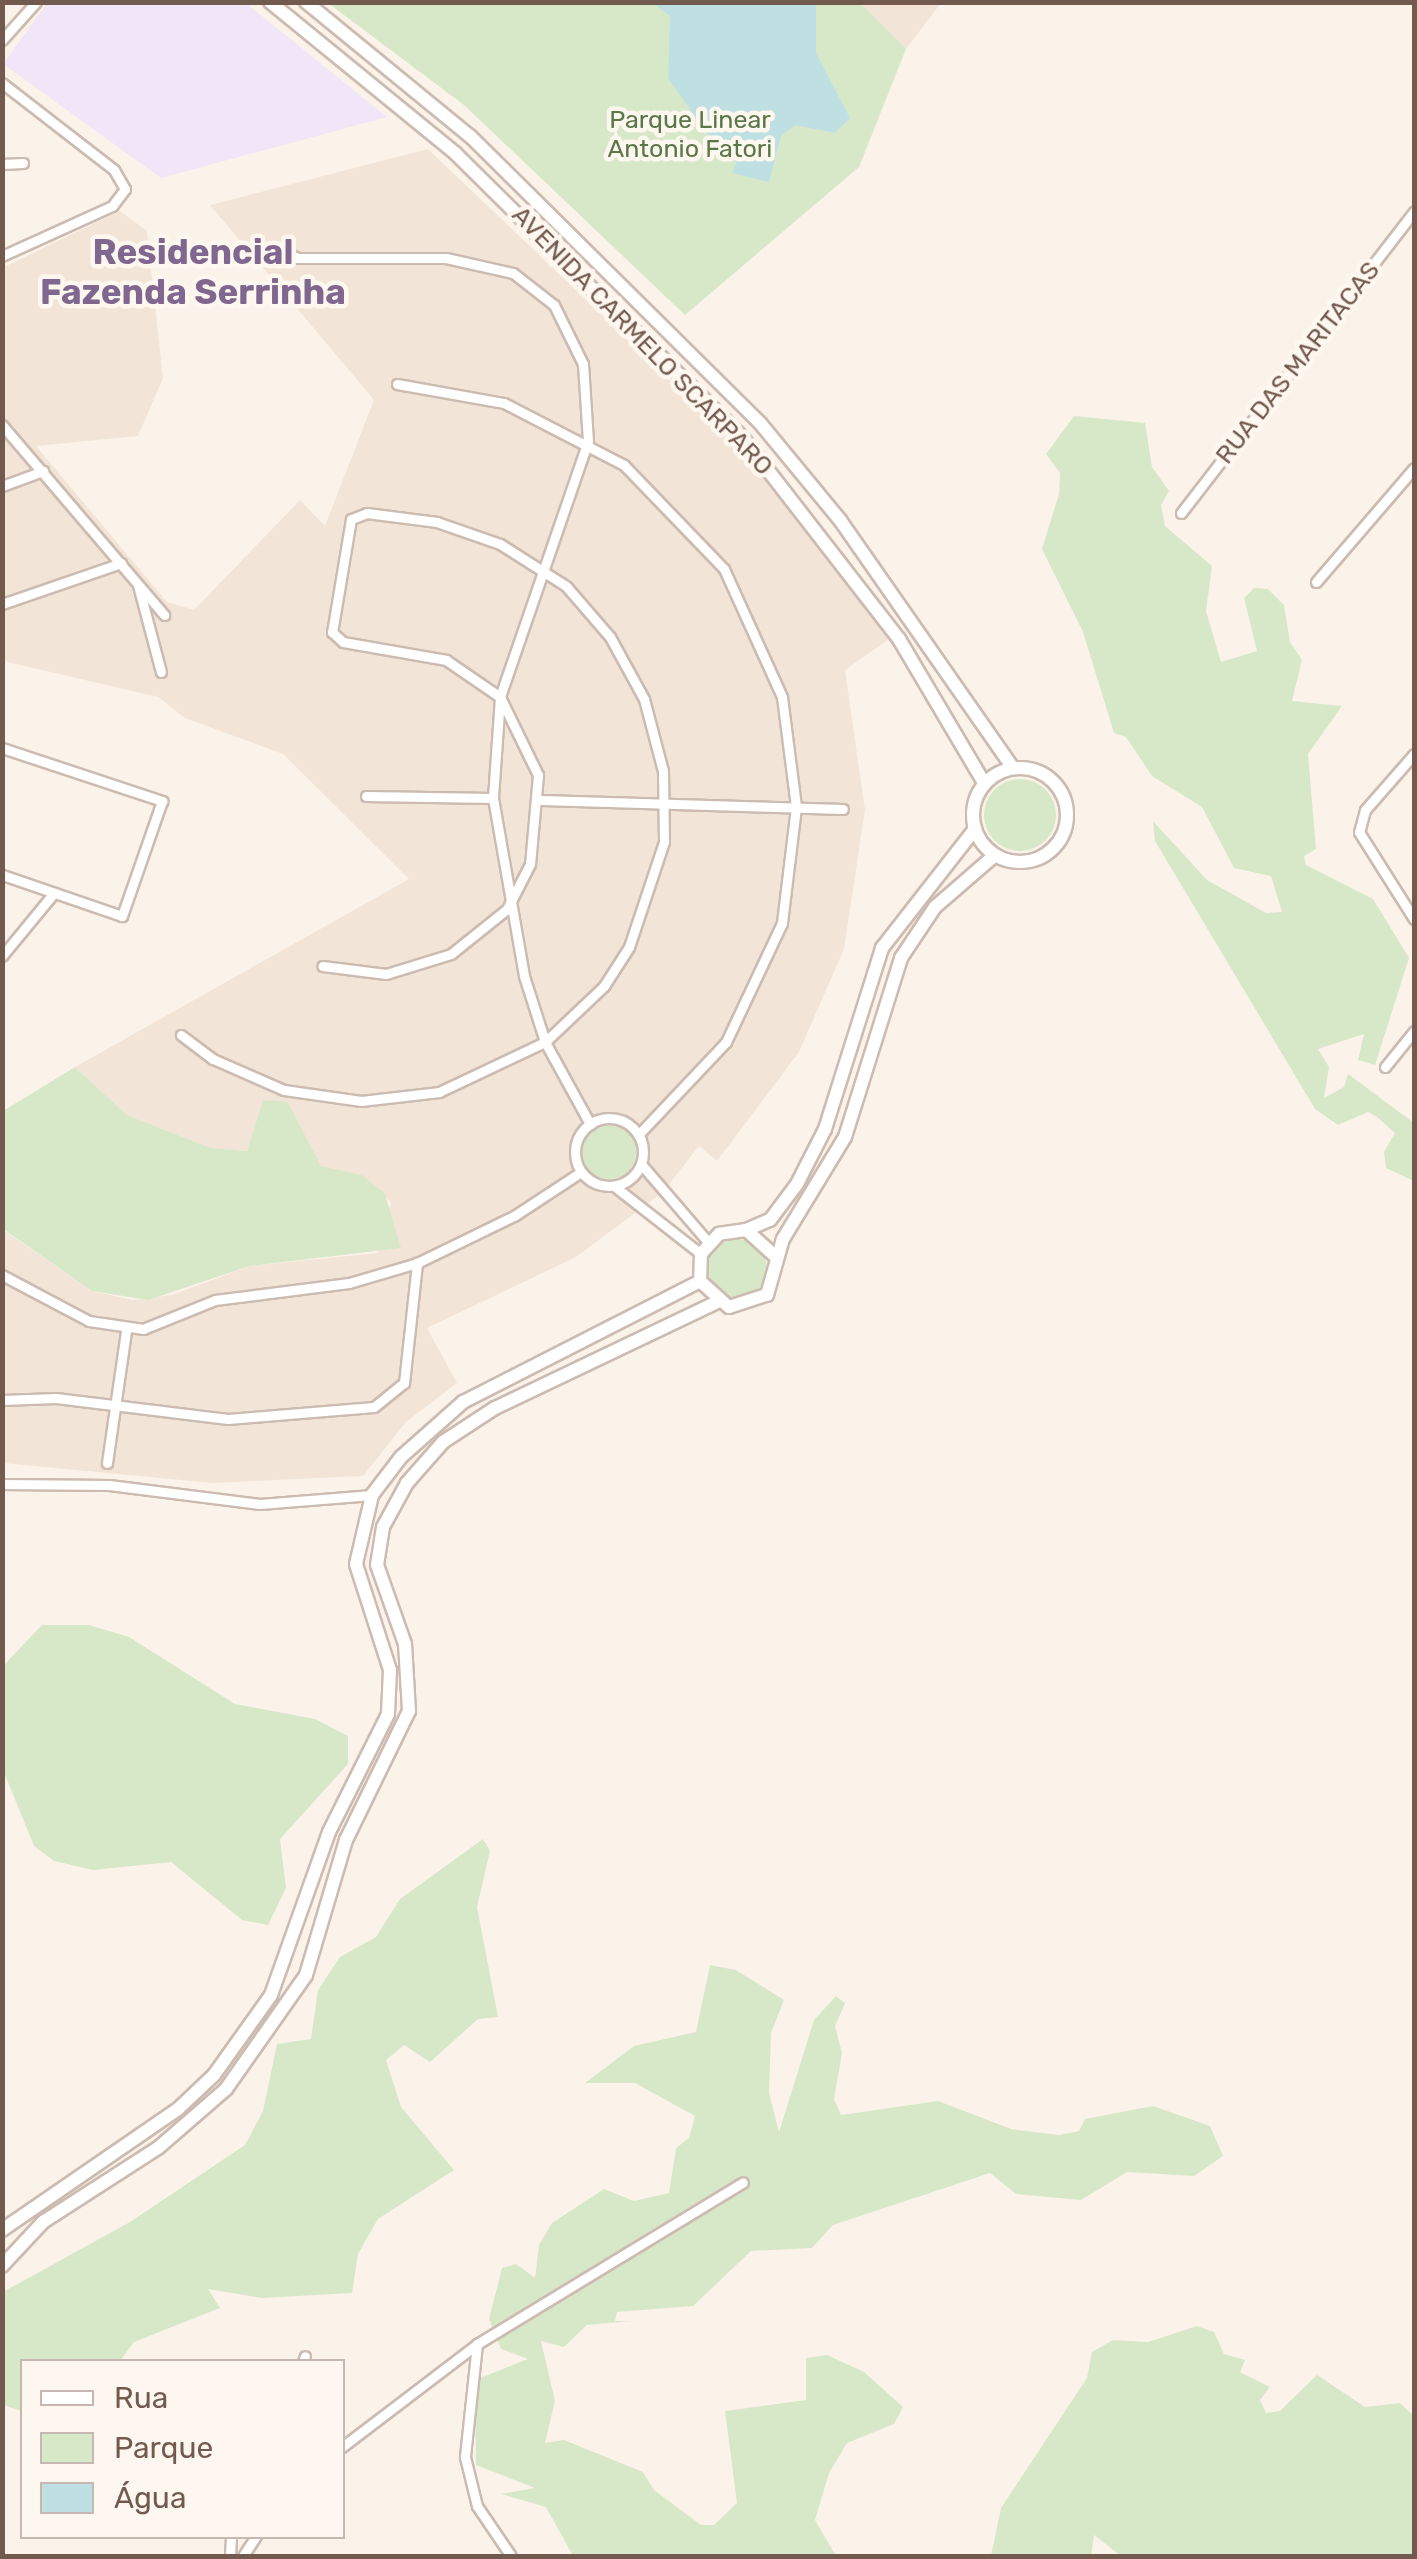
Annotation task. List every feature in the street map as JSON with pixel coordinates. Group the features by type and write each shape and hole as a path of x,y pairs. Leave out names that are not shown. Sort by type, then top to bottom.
{"main road":[{"name":"AVENIDA CARMELO SCARPARO","path":"270,2 455,153 744,438 899,639 984,783"},
{"name":"AVENIDA CARMELO SCARPARO","path":"306,2 470,136 760,424 840,520 1013,768"},
{"path":"974,830 995,855 1026,862 1064,832 1057,785 1013,768 984,783 974,830 882,948 825,1129 797,1184 770,1220 704,1248 700,1281 717,1302 743,1308 767,1295 775,1256 845,1137 901,958 935,907 995,855"},
{"path":"746,1230 775,1256"},
{"path":"2,2230 178,2110 214,2076 271,1995 329,1832 388,1714 390,1670 356,1564 372,1495 463,1402 700,1281"},
{"path":"2,2266 43,2222 158,2148 214,2100 257,2054 306,1976 346,1840 409,1711 404,1644 377,1565 383,1527 407,1483 443,1442 495,1408 717,1302"}],"street":[{"path":"2,40 36,2"},
{"path":"2,82 114,170 125,189 112,206 2,256"},
{"path":"2,164 23,162"},
{"name":"RUA DAS MARITACAS","path":"1181,513 1414,212"},
{"path":"275,249 298,258 446,258 530,282 564,318 583,364 588,441 579,482 540,567 500,696 493,798 507,908 545,1042 590,1124"},
{"path":"398,384 504,402 588,441 693,529 749,612 782,696 796,807 782,923 752,998 702,1074 638,1134"},
{"path":"2,425 164,615"},
{"path":"1316,582 1414,468"},
{"path":"2,486 44,471"},
{"path":"181,1034 247,1076 361,1101 476,1081 545,1042 604,986 629,947 657,878 666,804 655,732 629,667 588,608 540,567 437,522 367,513 348,527 335,638 414,649 500,696 527,746 541,800 530,864 507,908 450,954 409,970 364,975 322,966"},
{"path":"2,604 121,563"},
{"path":"137,582 161,672"},
{"path":"2,748 162,801 122,916 2,876"},
{"path":"1414,754 1365,810 1359,832 1414,919"},
{"path":"366,796 493,798"},
{"path":"541,800 842,808"},
{"path":"2,956 54,893"},
{"path":"1385,1067 1414,1031"},
{"path":"590,1124 620,1120 638,1134 641,1164 704,1248"},
{"path":"590,1124 574,1150 581,1172 614,1186 704,1248"},
{"path":"614,1186 641,1164"},
{"path":"2,1276 88,1321 126,1331 214,1300 349,1283 417,1264 514,1216 581,1172"},
{"path":"2,1400 116,1404 244,1419 308,1418 387,1403 409,1360 417,1264"},
{"path":"107,1462 126,1331"},
{"path":"2,1484 108,1484 260,1504 372,1495"},
{"path":"345,2445 477,2344 743,2182"},
{"path":"477,2344 465,2457 477,2506 511,2556"}],"shaded area":[{"path":"47,3 246,3 387,117 161,178 3,64"},
{"path":"860,3 941,3 906,49"},
{"path":"428,149 736,443 889,639 845,670 865,810 844,949 799,1052 717,1161 699,1146 663,1192 576,1257 427,1328 457,1383 406,1422 363,1476 212,1483 3,1463 2,1229 92,1291 133,1300 172,1295 250,1266 378,1253 391,1202 362,1175 321,1167 288,1102 263,1101 247,1151 211,1148 127,1115 75,1067 409,879 283,754 185,718 158,697 3,661 2,268 120,211 147,231 163,378 138,436 36,446 167,602 194,610 300,500 325,526 374,400 210,205"}],"green space":[{"name":"Parque Linear Antonio Fatori","path":"328,3 860,3 906,49 859,167 685,315 464,105"},
{"path":"1074,416 1145,423 1152,467 1169,491 1161,505 1165,526 1212,566 1206,611 1221,662 1257,651 1244,598 1254,588 1268,589 1284,605 1290,642 1302,660 1292,701 1342,706 1308,754 1316,849 1304,856 1306,865 1373,899 1409,958 1375,1065 1358,1060 1364,1034 1318,1049 1329,1067 1324,1098 1344,1087 1348,1074 1414,1123 1414,1181 1386,1168 1384,1152 1395,1133 1377,1117 1368,1112 1338,1125 1315,1109 1155,841 1153,821 1207,880 1266,913 1282,912 1271,876 1234,868 1202,807 1152,776 1126,737 1114,733 1083,632 1042,549 1059,494 1060,473 1046,454"},
{"path":"1020,779 1034,781 1046,789 1054,801 1054,829 1046,841 1034,849 1020,851 1006,849 994,841 986,829 984,815 986,801 994,789 1006,781"},
{"path":"75,1067 127,1115 211,1148 247,1151 263,1100 288,1102 321,1166 362,1175 385,1194 401,1248 250,1266 148,1300 92,1291 3,1229 3,1111"},
{"path":"609,1125 628,1133 636,1152 628,1171 609,1179 590,1171 582,1152 590,1133"},
{"path":"737,1239 758,1248 767,1269 758,1290 737,1299 716,1290 707,1269 716,1248"},
{"path":"42,1625 89,1625 129,1637 235,1704 315,1719 348,1736 348,1764 280,1839 286,1888 268,1925 242,1920 171,1862 93,1870 54,1861 34,1846 3,1770 2,1667"},
{"path":"483,1839 490,1851 477,1907 498,2017 478,2019 430,2062 404,2045 386,2060 401,2107 454,2170 378,2219 358,2254 352,2293 262,2298 208,2289 220,2308 134,2342 121,2359 20,2359 20,2410 3,2405 3,2292 130,2222 245,2145 263,2111 277,2044 311,2039 318,1990 340,1957 376,1937 400,1899"},
{"path":"710,1965 736,1970 784,2000 771,2033 769,2093 779,2132 814,2020 836,1996 845,2003 835,2026 842,2053 834,2099 841,2115 938,2101 1011,2129 1059,2135 1079,2131 1085,2119 1153,2106 1210,2126 1223,2156 1194,2176 1127,2172 1081,2200 1016,2194 990,2173 833,2225 812,2248 751,2251 693,2306 617,2312 615,2321 631,2321 587,2325 564,2347 541,2341 555,2401 545,2443 564,2440 643,2472 654,2490 701,2525 714,2525 737,2503 725,2411 806,2400 806,2358 827,2355 864,2372 903,2407 894,2424 847,2443 829,2473 815,2520 836,2556 573,2556 546,2507 501,2494 535,2488 476,2465 475,2380 528,2359 501,2349 489,2319 502,2268 516,2264 535,2278 539,2245 552,2223 604,2189 634,2201 669,2193 676,2148 689,2138 695,2116 635,2083 585,2083 634,2046 696,2032"},
{"path":"1197,2326 1214,2332 1224,2354 1245,2360 1240,2372 1270,2387 1260,2400 1266,2413 1280,2411 1317,2375 1365,2407 1400,2403 1414,2416 1414,2556 1121,2556 1094,2535 1091,2556 991,2556 1001,2508 1087,2378 1092,2352 1113,2340 1148,2342"}],"water":[{"path":"652,3 816,3 816,53 850,118 835,133 795,125 781,136 769,182 732,173 739,156 716,146 668,78 670,16"}],"district":[{"name":"Residencial Fazenda Serrinha","path":"193,272"}]}
